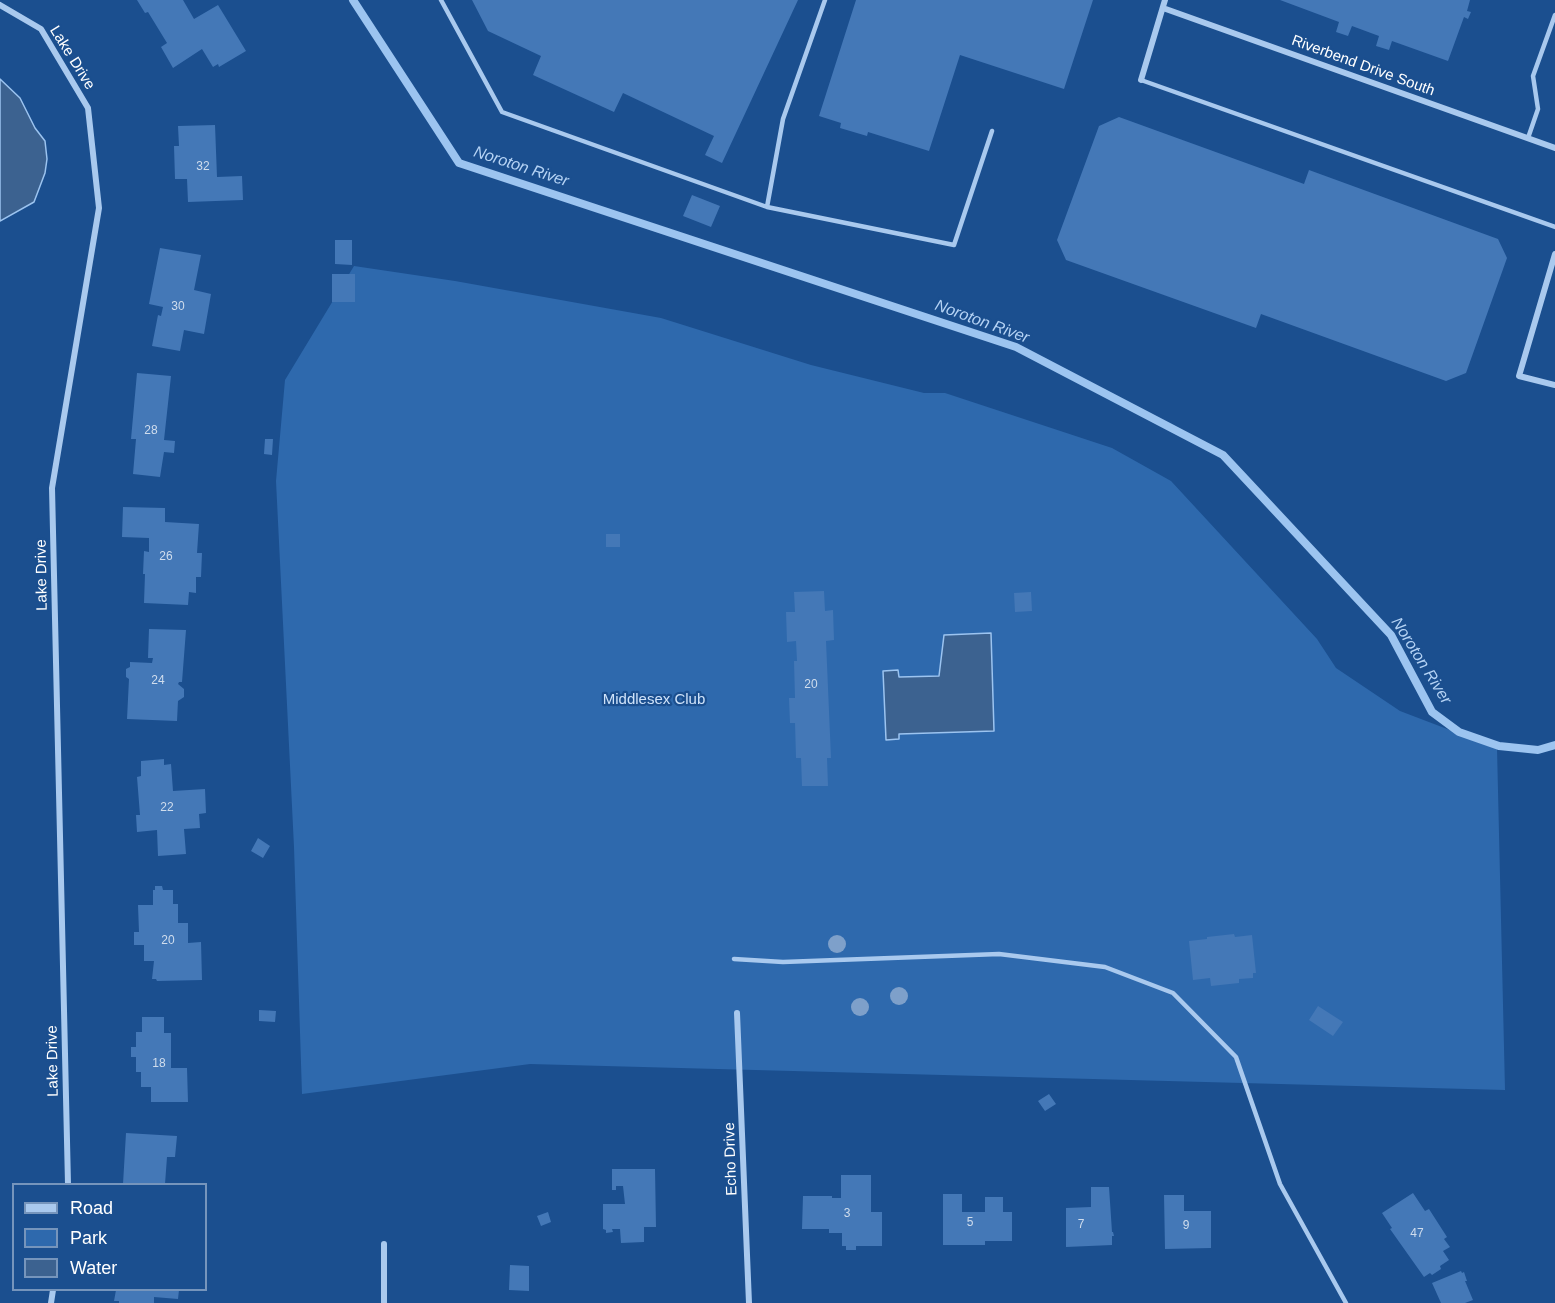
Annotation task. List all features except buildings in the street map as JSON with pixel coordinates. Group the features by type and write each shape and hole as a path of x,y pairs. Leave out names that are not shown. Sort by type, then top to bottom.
{"street":[{"path":"1141,80 1165,0"},
{"name":"Lake Drive","path":"0,6 41,29 88,108 99,208 52,488 68,1183"},
{"name":"Riverbend Drive South","path":"1162,8 1555,148"},
{"path":"1555,254 1519,376 1555,385"},
{"name":"Echo Drive","path":"737,1013 749,1303"},
{"path":"384,1244 384,1303"}],"lane":[{"path":"441,0 502,112 767,207 954,245 992,131"},
{"path":"767,207 783,119 825,0"},
{"path":"1528,138 1538,110 1533,75 1555,15"},
{"path":"1141,80 1555,227"},
{"path":"735,959 783,962 999,954 1105,967 1173,993 1236,1057 1280,1184 1346,1303"}],"green space":[{"name":"Middlesex Club","path":"354,266 455,281 661,318 811,365 924,393 945,393 1112,448 1171,481 1317,639 1336,668 1400,711 1497,748 1505,1090 530,1064 302,1094 294,847 276,481 285,380"}],"water":[{"path":"0,79 20,98 35,128 45,141 47,159 45,173 34,202 0,221"},
{"path":"991,633 994,731 899,734 899,739 886,740 883,671 898,670 899,677 939,676 944,635"}],"waterway":[{"name":"Noroton River","path":"353,0 459,163 1016,347 1223,455 1391,635 1432,712 1459,732 1499,746 1538,750 1555,745"}]}
